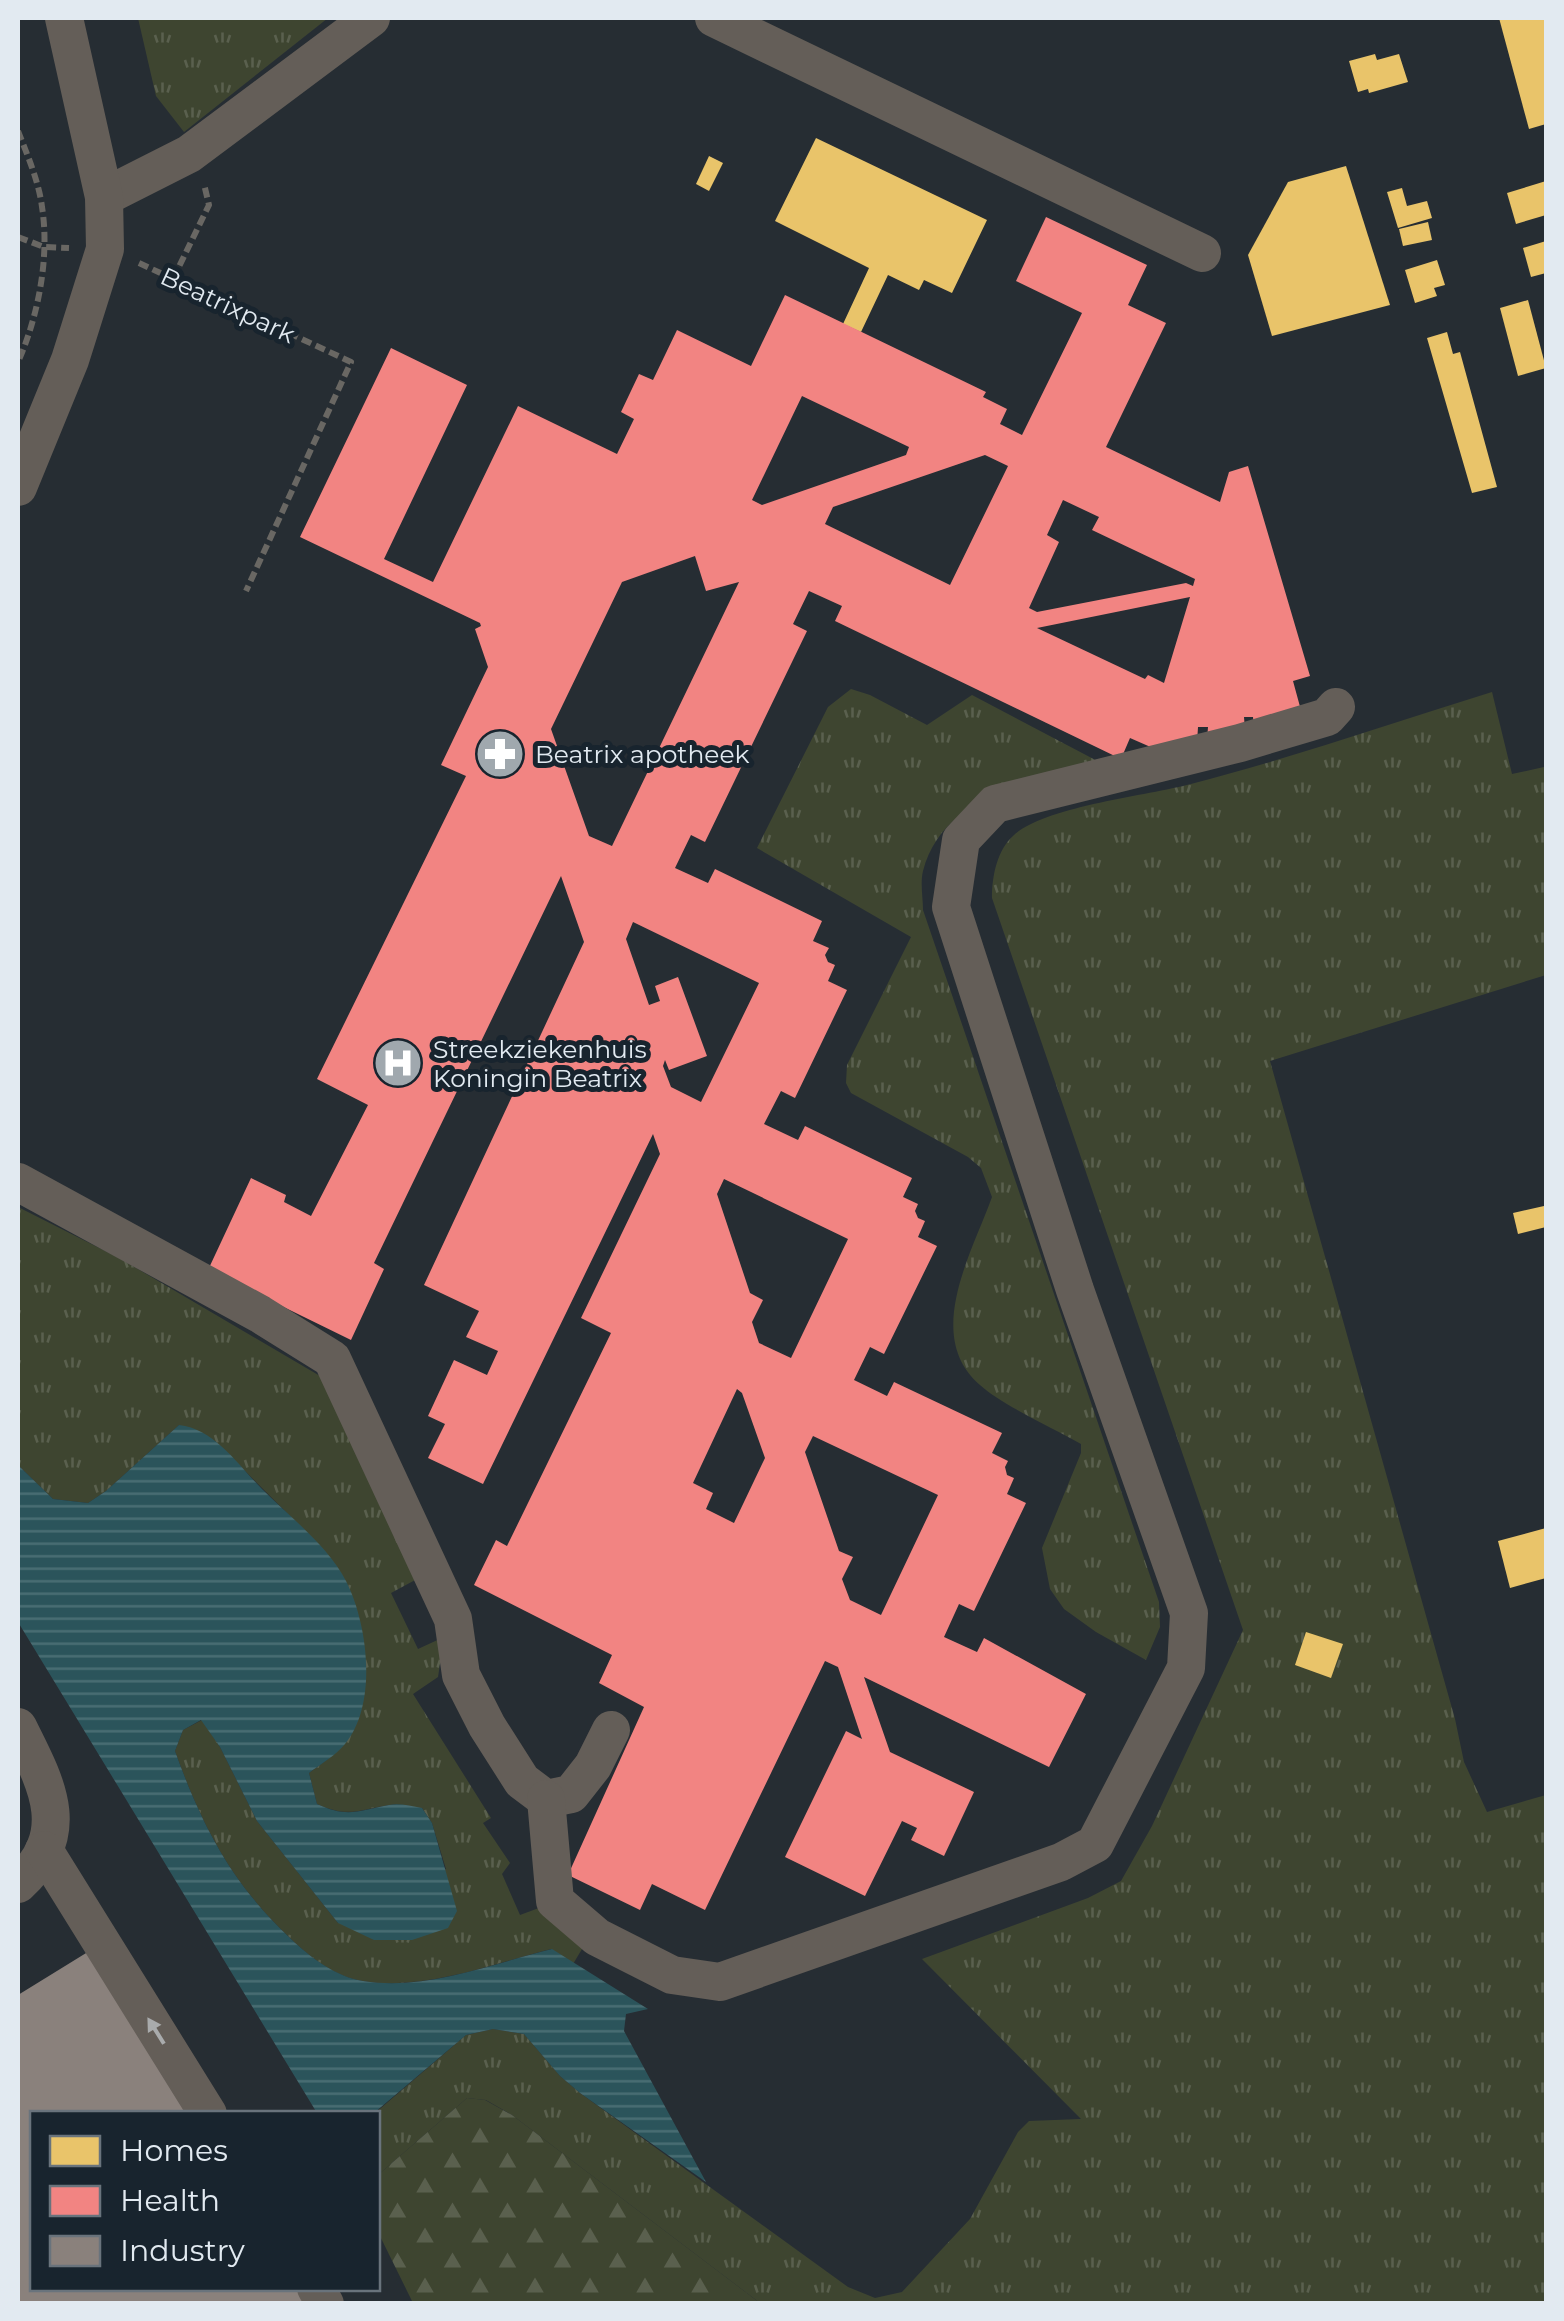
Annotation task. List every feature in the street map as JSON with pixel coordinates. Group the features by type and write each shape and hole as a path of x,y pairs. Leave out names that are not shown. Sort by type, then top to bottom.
{"street":[{"path":"18,487 70,360 106,249 104,198 64,18"},
{"path":"104,198 196,149 372,18"},
{"path":"714,18 1202,253"},
{"path":"18,1182 260,1314 332,1359 454,1619 460,1675 522,1780 546,1799 555,1900 597,1937 672,1976 720,1982 969,1896 1061,1862 1095,1844 1186,1668 1190,1612 1076,1290 952,907 961,840 996,804 1240,743 1327,717 1336,707"},
{"path":"18,1727 48,1788 50,1841 18,1884"},
{"path":"546,1799 572,1794 593,1766 611,1730"},
{"path":"44,1850 206,2111"}],"path":[{"path":"18,131 42,205 44,247 37,302 18,362"},
{"path":"173,279 209,205 196,149"},
{"path":"18,237 44,247 106,249"},
{"name":"Beatrixpark","path":"106,249 351,362 246,591"}],"green space":[{"path":"138,18 328,18 184,132 156,96"},
{"path":"851,689 927,725 972,695 1103,764 1022,785 971,808 950,824 934,845 923,871 922,890 923,910 1159,1602 1160,1627 1146,1660 1064,1609 1050,1589 1042,1548 1081,1453 1081,1444 980,1385 963,1365 955,1343 957,1294 992,1197 981,1168 968,1157 851,1093 846,1083 847,1065 911,937 757,848 828,707"},
{"path":"1492,692 1512,774 1544,767 1546,776 1546,975 1270,1061 1464,1762 1487,1812 1546,1795 1546,2303 760,2303 512,2115 486,2100 467,2098 380,2173 377,2111 466,2035 493,2029 524,2034 580,2093 848,2287 875,2298 902,2292 970,2219 1018,2132 1029,2121 1081,2119 922,1959 1088,1898 1121,1881 1152,1826 1243,1630 992,898 993,881 1003,848 1014,835 1049,816 1229,774"},
{"path":"18,1207 119,1258 320,1376 417,1579 391,1593 418,1649 444,1637 438,1677 413,1694 491,1818 483,1823 510,1863 502,1874 520,1915 547,1905 585,1944 573,1964 551,1949 434,1979 387,1983 353,1979 298,1946 235,1875 208,1829 175,1751 183,1730 202,1720 257,1821 338,1923 446,1869 432,1823 422,1808 393,1805 345,1812 317,1804 309,1773 328,1759 345,1580 315,1541 216,1442 179,1425 88,1503 53,1499 18,1465"},
{"path":"467,2098 485,2100 512,2115 760,2303 413,2303 380,2236 380,2173"}],"water":[{"path":"179,1425 204,1433 308,1532 338,1568 354,1599 364,1641 366,1686 362,1708 345,1744 309,1773 317,1804 345,1812 393,1804 422,1808 432,1823 457,1911 448,1928 412,1940 374,1940 338,1923 257,1821 220,1747 201,1720 183,1730 175,1751 221,1852 270,1918 324,1965 363,1981 434,1979 552,1949 648,2009 626,2014 624,2031 706,2182 580,2093 524,2034 493,2029 466,2035 376,2111 316,2111 18,1622 18,1465 53,1499 88,1503"}],"building: Homes":[{"path":"1499,18 1546,18 1546,124 1529,129"},
{"path":"1375,54 1377,60 1399,54 1408,82 1369,93 1368,89 1358,92 1349,61"},
{"path":"816,138 987,220 952,293 924,280 919,290 888,275 861,332 843,324 869,268 775,221"},
{"path":"709,156 723,163 709,191 696,184"},
{"path":"1346,166 1390,305 1272,336 1248,255 1288,182"},
{"path":"1546,181 1546,215 1516,224 1507,193"},
{"path":"1402,188 1407,206 1427,201 1432,218 1398,228 1387,192"},
{"path":"1428,222 1432,240 1403,246 1399,229"},
{"path":"1546,241 1546,273 1531,277 1523,248"},
{"path":"1437,260 1445,285 1434,288 1437,296 1415,303 1405,270"},
{"path":"1528,300 1546,368 1518,376 1500,308"},
{"path":"1447,332 1453,354 1460,352 1497,487 1472,493 1427,338"},
{"path":"1544,1206 1546,1227 1518,1234 1513,1213"},
{"path":"1546,1528 1546,1578 1510,1588 1498,1541"},
{"path":"1306,1632 1343,1644 1331,1678 1295,1665"}],"building: Health":[{"name":"Streekziekenhuis Koningin Beatrix","path":"1046,217 1147,265 1128,305 1166,323 1106,447 1220,502 1229,472 1248,466 1310,676 1293,681 1302,714 1254,728 1253,717 1244,717 1245,730 1207,740 1208,727 1198,727 1197,743 1162,752 1130,738 1121,759 835,621 842,606 809,591 793,624 807,631 705,842 691,835 675,868 708,883 715,869 822,921 813,941 829,948 825,955 835,965 828,981 847,990 795,1098 781,1091 764,1124 798,1140 805,1126 912,1178 903,1197 918,1204 915,1211 925,1221 918,1237 937,1246 884,1354 870,1347 854,1380 887,1396 894,1382 1002,1433 992,1453 1008,1461 1007,1475 1014,1478 1007,1494 1026,1503 974,1611 959,1604 944,1637 977,1652 984,1638 1086,1694 1049,1767 864,1677 890,1752 974,1792 944,1856 911,1840 917,1828 902,1821 865,1896 785,1857 846,1731 862,1739 838,1667 825,1661 705,1910 652,1884 640,1910 568,1875 644,1707 599,1683 612,1655 474,1585 496,1540 507,1546 611,1333 581,1318 660,1154 653,1134 483,1484 428,1458 445,1424 428,1416 454,1360 487,1375 498,1351 466,1337 479,1311 424,1285 584,942 561,876 374,1263 384,1269 351,1340 208,1270 251,1178 286,1195 284,1202 311,1216 368,1105 317,1079 466,776 441,765 488,667 475,629 480,623 300,537 391,348 467,385 384,559 433,582 518,406 617,454 634,419 621,412 639,374 653,380 677,330 751,366 785,295 986,392 983,397 1007,409 1000,424 1022,435 1082,313 1016,281","holes":["802,396 909,447 906,455 762,505 752,500","985,455 1008,466 950,585 825,524 833,507","1063,500 1099,517 1092,530 1195,579 1193,586 1186,583 1037,612 1029,608 1059,542 1047,535","695,556 706,591 739,582 612,846 589,836 551,729 622,582","1190,597 1164,683 1148,675 1145,679 1037,628","633,922 759,983 701,1102 671,1087 663,1066 665,1060 669,1070 707,1056 678,977 655,986 660,1001 649,1005 626,939","724,1179 848,1239 791,1358 759,1343 752,1322 763,1300 750,1293 717,1194","737,1389 742,1393 765,1458 734,1523 706,1509 713,1493 693,1483","813,1436 938,1495 881,1615 850,1600 842,1579 853,1557 839,1551 805,1452"]}],"building: Industry":[{"path":"91,1950 191,2111 30,2111 30,2291 304,2291 311,2304 18,2304 18,1995"}],"place":[{"name":"Beatrix apotheek","path":"500,754"},
{"name":"Streekziekenhuis Koningin Beatrix","path":"398,1063"}]}
